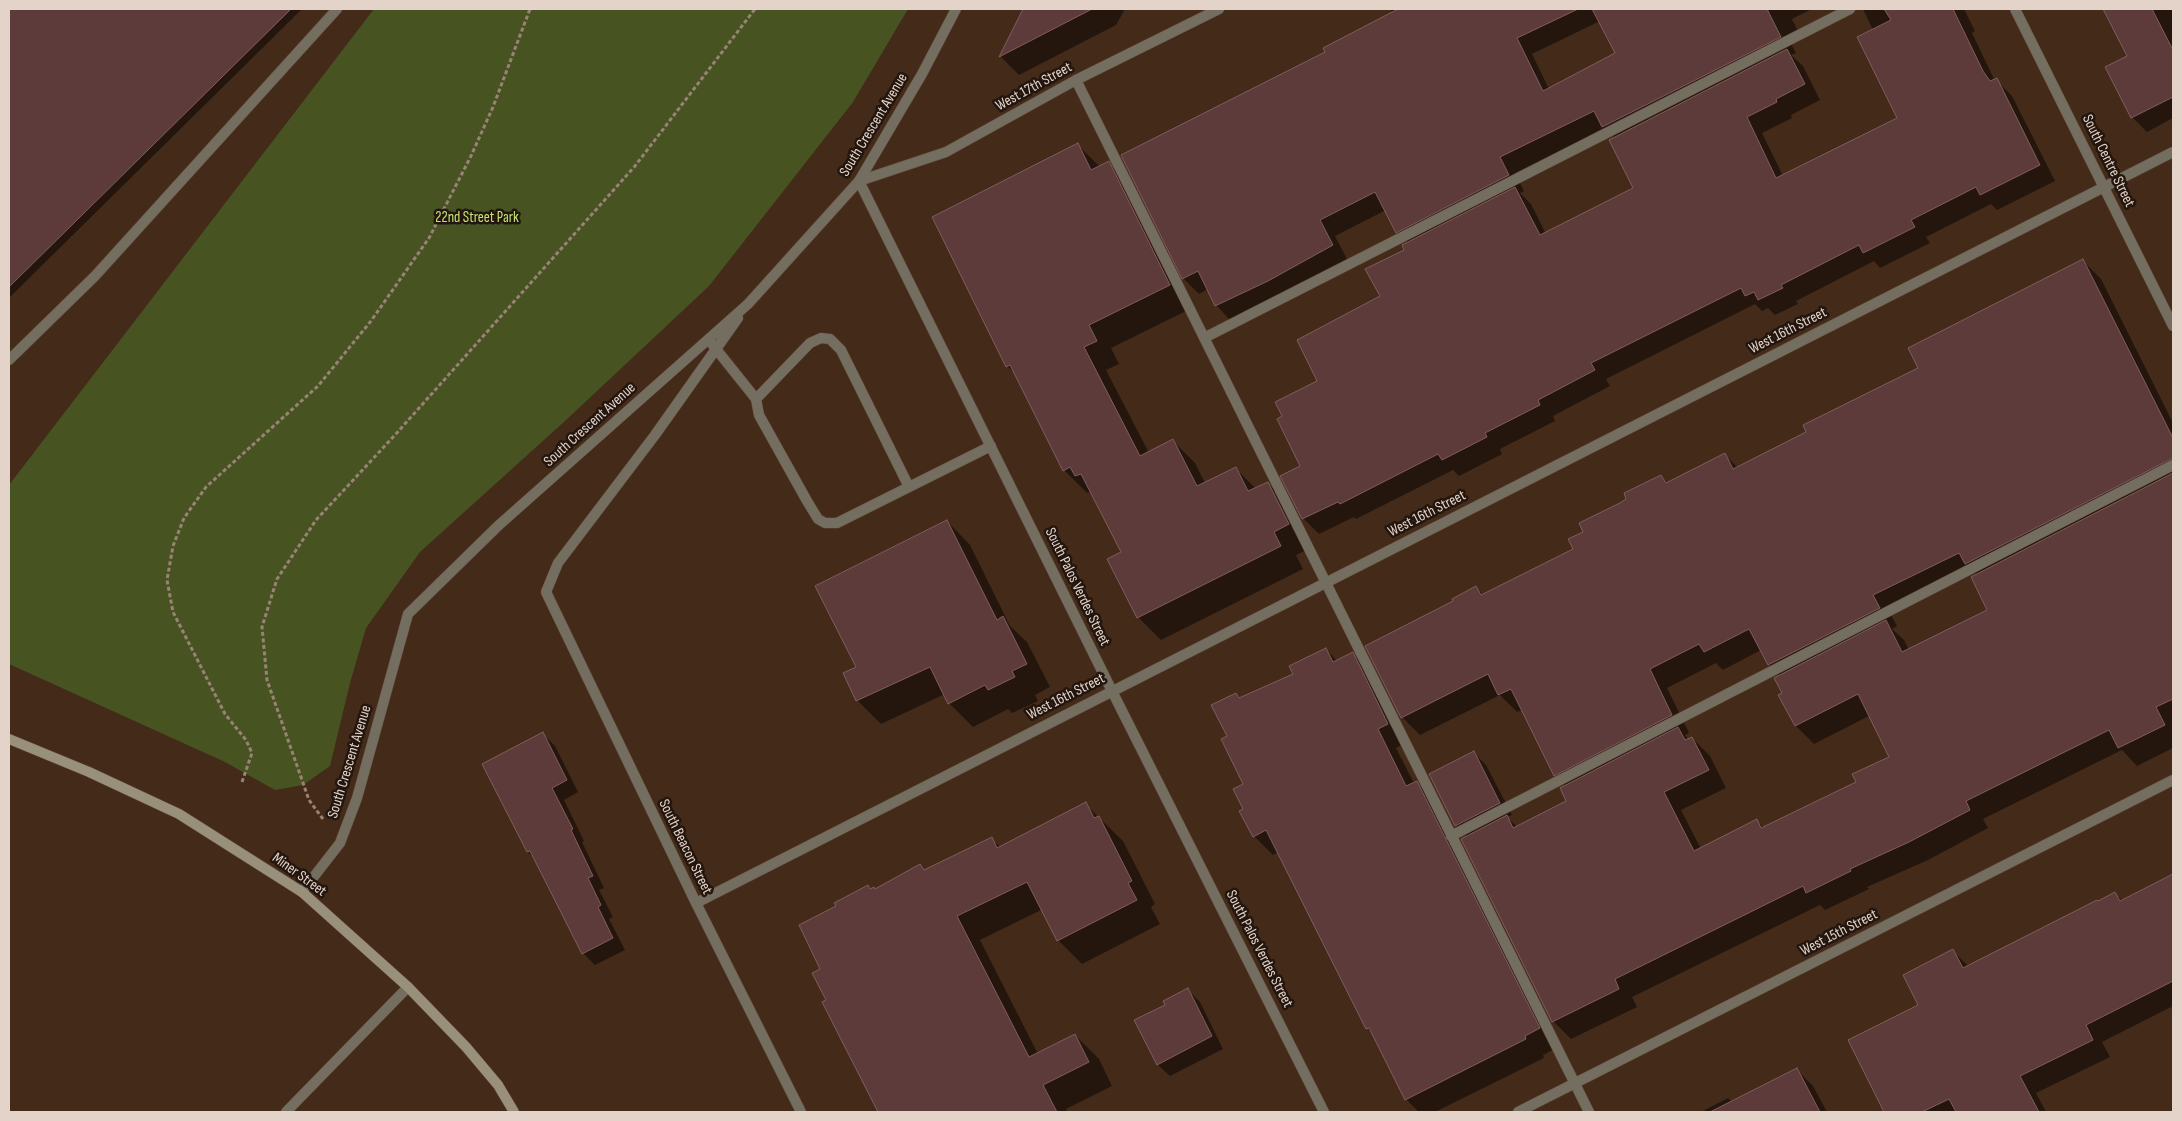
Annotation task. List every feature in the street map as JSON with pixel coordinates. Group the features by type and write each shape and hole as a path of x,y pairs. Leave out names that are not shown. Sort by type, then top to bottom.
{"main road":[{"name":"Miner Street","path":"9,739 89,772 179,814 302,892 408,987 466,1047 498,1085 514,1112"}],"street":[{"path":"9,360 95,276 337,9"},
{"name":"South Crescent Avenue","path":"302,892 340,843 357,798 408,614 499,525 748,304 860,181 922,74 956,9"},
{"name":"West 17th Street","path":"860,181 946,152 1076,80 1219,9"},
{"path":"1204,338 1850,9"},
{"name":"South Centre Street","path":"2015,9 2173,326"},
{"path":"1076,80 1589,1112"},
{"name":"West 16th Street","path":"696,903 2173,152"},
{"name":"South Palos Verdes Street","path":"860,181 1112,691 1324,1112"},
{"path":"717,348 748,304"},
{"path":"756,399 810,342 821,338 830,339 841,350 909,486"},
{"path":"708,340 717,348 756,399 759,415 773,441 807,502 818,519 825,523 837,522 991,446"},
{"name":"South Beacon Street","path":"717,348 655,435 558,563 546,592 696,903 800,1112"},
{"path":"1451,836 2173,465"},
{"name":"West 15th Street","path":"1518,1112 2173,780"},
{"path":"286,1112 408,987"}],"path":[{"path":"242,782 252,752 246,740 225,714 173,612 167,580 173,546 184,518 206,487 318,386 371,321 428,238 471,156 493,107 530,9"},
{"path":"340,843 309,800 267,680 262,627 277,579 316,520 396,435 635,166 755,9"}],"green space":[{"name":"22nd Street Park","path":"374,9 908,9 853,102 709,286 565,421 420,552 366,628 350,683 330,766 303,785 275,790 225,762 9,664 9,485"}],"building":[{"path":"9,9 291,9 9,287"},
{"path":"1023,9 1092,9 999,57"},
{"path":"1398,9 1578,9 1517,38 1543,91 1615,53 1592,9 1767,9 1781,37 1602,127 1594,111 1500,157 1509,175 1396,233 1375,192 1320,220 1333,245 1268,281 1215,306 1198,271 1182,279 1121,155 1325,52 1323,48"},
{"path":"1884,9 1953,9 1983,71 1990,81 1997,78 2040,165 1980,195 1976,187 1911,220 1915,227 1863,253 1859,245 1781,285 1783,288 1758,300 1754,292 1745,296 1741,288 1591,363 1595,370 1538,400 1540,405 1485,433 1487,437 1442,460 1438,454 1340,504 1338,502 1302,519 1280,476 1300,466 1277,419 1282,416 1275,402 1317,381 1297,340 1380,296 1365,269 1404,250 1402,245 1515,187 1540,235 1633,188 1609,140 1787,49 1805,84 1776,99 1777,102 1747,117 1776,178 1897,118 1857,37 1891,20"},
{"path":"2103,9 2152,9 2173,50 2173,97 2131,118 2105,67 2127,56"},
{"path":"1078,143 1091,170 1109,161 1170,285 1089,325 1097,341 1084,347 1140,456 1173,439 1197,486 1236,467 1248,491 1268,482 1289,524 1274,532 1281,546 1137,618 1107,559 1121,552 1081,474 1075,476 1070,467 1063,471 1010,365 1006,367 932,217"},
{"path":"2083,259 2173,438 2173,458 1965,564 1959,553 1873,595 1880,608 1768,665 1749,629 1704,652 1699,644 1650,669 1672,715 1554,776 1511,689 1498,695 1488,674 1401,718 1365,646 1453,601 1452,599 1476,586 1481,595 1573,549 1568,539 1583,532 1579,523 1620,503 1626,499 1624,493 1661,475 1666,483 1725,453 1733,469 1806,432 1803,425 1918,368 1908,348"},
{"path":"2173,473 2173,699 2156,707 2165,725 2118,748 2109,730 1966,801 1970,810 1909,842 1850,869 1851,871 1806,893 1803,886 1615,979 1619,989 1552,1022 1461,839 1507,815 1513,828 1566,801 1560,788 1678,727 1685,740 1692,737 1709,770 1664,792 1694,851 1757,819 1761,828 1856,782 1852,774 1889,757 1858,694 1795,726 1778,695 1782,693 1774,678 1886,620 1902,652 1987,610 1971,577"},
{"path":"947,520 997,620 1003,616 1027,664 1012,671 1015,677 988,690 985,685 948,704 930,667 856,701 843,673 856,667 815,586"},
{"path":"1326,648 1333,662 1353,652 1388,724 1378,729 1406,786 1417,781 1540,1028 1525,1036 1526,1039 1405,1100 1369,1028 1366,1029 1266,830 1253,837 1239,811 1243,809 1233,789 1243,784 1221,739 1227,736 1211,705 1236,693 1239,698 1293,674 1289,666"},
{"path":"543,732 567,780 552,788 573,829 571,830 593,876 588,878 601,905 598,907 613,938 582,954 530,851 527,852 482,764"},
{"path":"1474,751 1500,803 1455,826 1429,774"},
{"path":"1086,802 1094,818 1099,816 1132,881 1128,883 1137,900 1057,941 1027,882 957,916 1029,1057 1075,1034 1089,1062 1043,1085 1057,1112 878,1112 822,1002 826,1000 812,973 820,969 799,925 836,906 834,903 868,885 870,889 874,887 875,889 920,864 924,870 992,837 997,848"},
{"path":"2173,874 2173,981 2086,1025 2093,1040 2020,1076 2039,1112 1956,1112 1949,1099 1922,1112 1884,1112 1848,1040 1918,1005 1903,975 1953,949 1963,968 2097,900 2115,892 2120,901"},
{"path":"1188,988 1212,1036 1157,1065 1134,1020 1165,1005 1163,1001"},
{"path":"1797,1068 1820,1112 1710,1112"}]}
